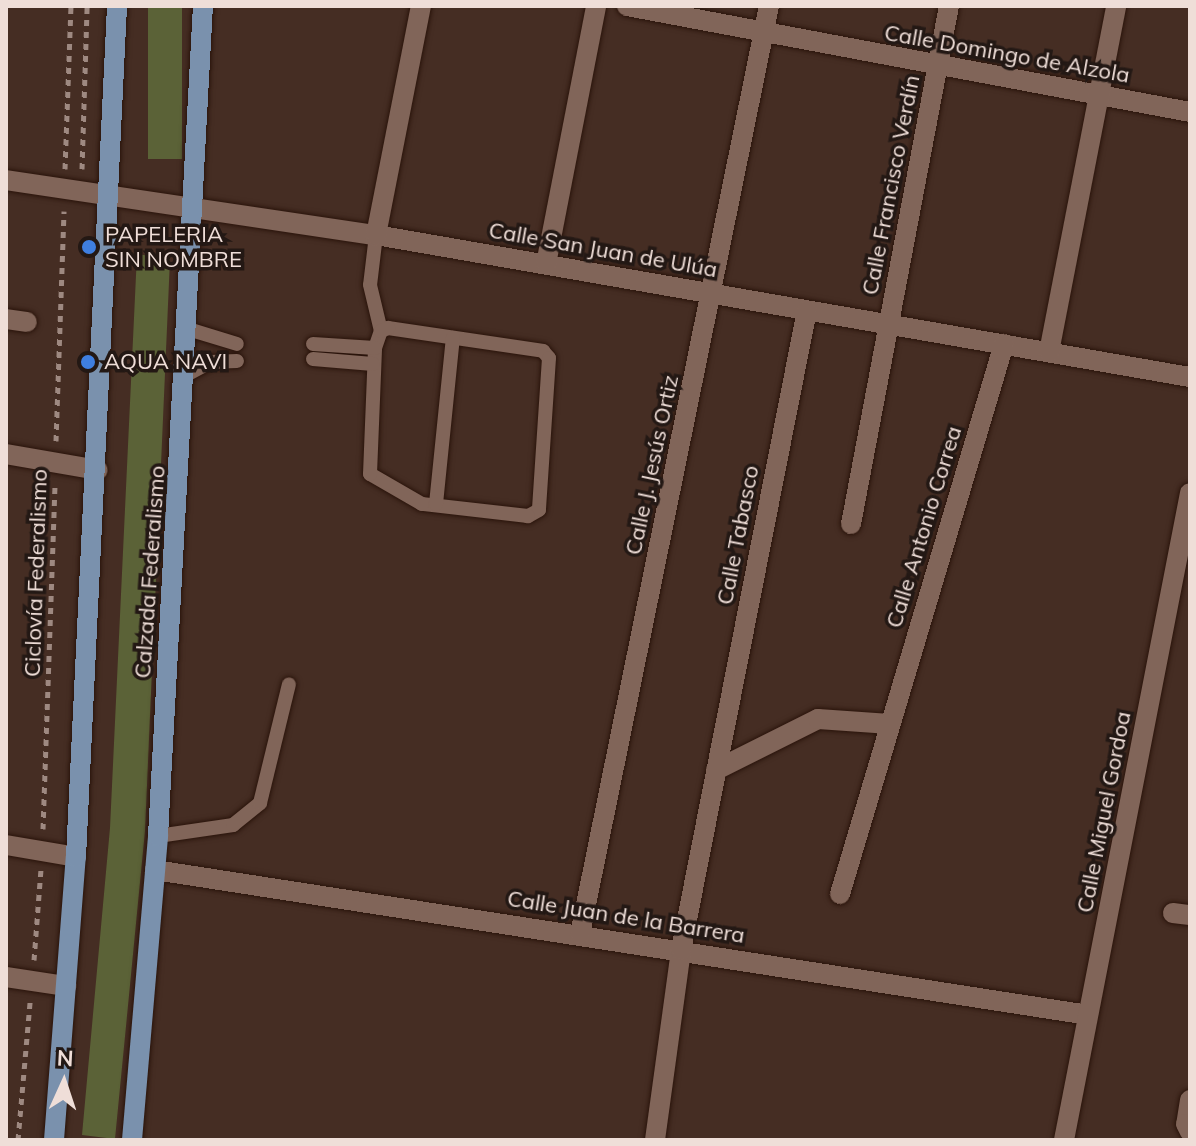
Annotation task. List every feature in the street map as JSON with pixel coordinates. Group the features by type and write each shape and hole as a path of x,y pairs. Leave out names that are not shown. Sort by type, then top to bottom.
{"main road":[{"path":"54,1140 76,857 98,470 117,6"},
{"name":"Calzada Federalismo","path":"132,1140 158,836 186,375 203,6"}],"street":[{"path":"376,235 421,6"},
{"path":"546,264 596,6"},
{"name":"Calle Domingo de Alzola","path":"627,6 1190,112"},
{"name":"Calle J. Jesús Ortiz","path":"580,934 769,6"},
{"name":"Calle Francisco Verdín","path":"851,524 949,6"},
{"path":"1049,352 1116,6"},
{"name":"Calle San Juan de Ulúa","path":"6,180 376,235 1190,377"},
{"name":"Calle Tabasco","path":"655,1140 681,950 807,310"},
{"name":"Calle Antonio Correa","path":"840,894 1004,344"},
{"path":"6,454 98,470"},
{"name":"Calle Miguel Gordoa","path":"1064,1140 1190,493"},
{"path":"716,770 818,719 890,724"},
{"path":"6,845 76,857"},
{"name":"Calle Juan de la Barrera","path":"155,870 1088,1015"},
{"path":"6,977 66,986"},
{"path":"1190,1100 1190,1132"}],"lane":[{"path":"376,235 370,285 381,331 373,364 370,474 409,500 528,516 542,503 549,358 543,351 381,331"},
{"path":"188,329 237,344"},
{"path":"436,504 453,338"},
{"path":"373,364 313,351 375,348"},
{"path":"186,375 210,362 237,361"},
{"path":"158,836 233,825 260,803 289,684"}],"path":[{"name":"Ciclovía Federalismo","path":"18,1140 43,851 55,462 73,191 71,6"},
{"path":"73,191 87,6"}],"green space":[{"path":"148,6 182,6 182,159 148,159"},
{"path":"137,254 170,259 145,831 115,1139 82,1135 110,828"}],"place":[{"name":"PAPELERIA SIN NOMBRE","path":"89,247"},
{"name":"AQUA NAVI","path":"88,362"}]}
